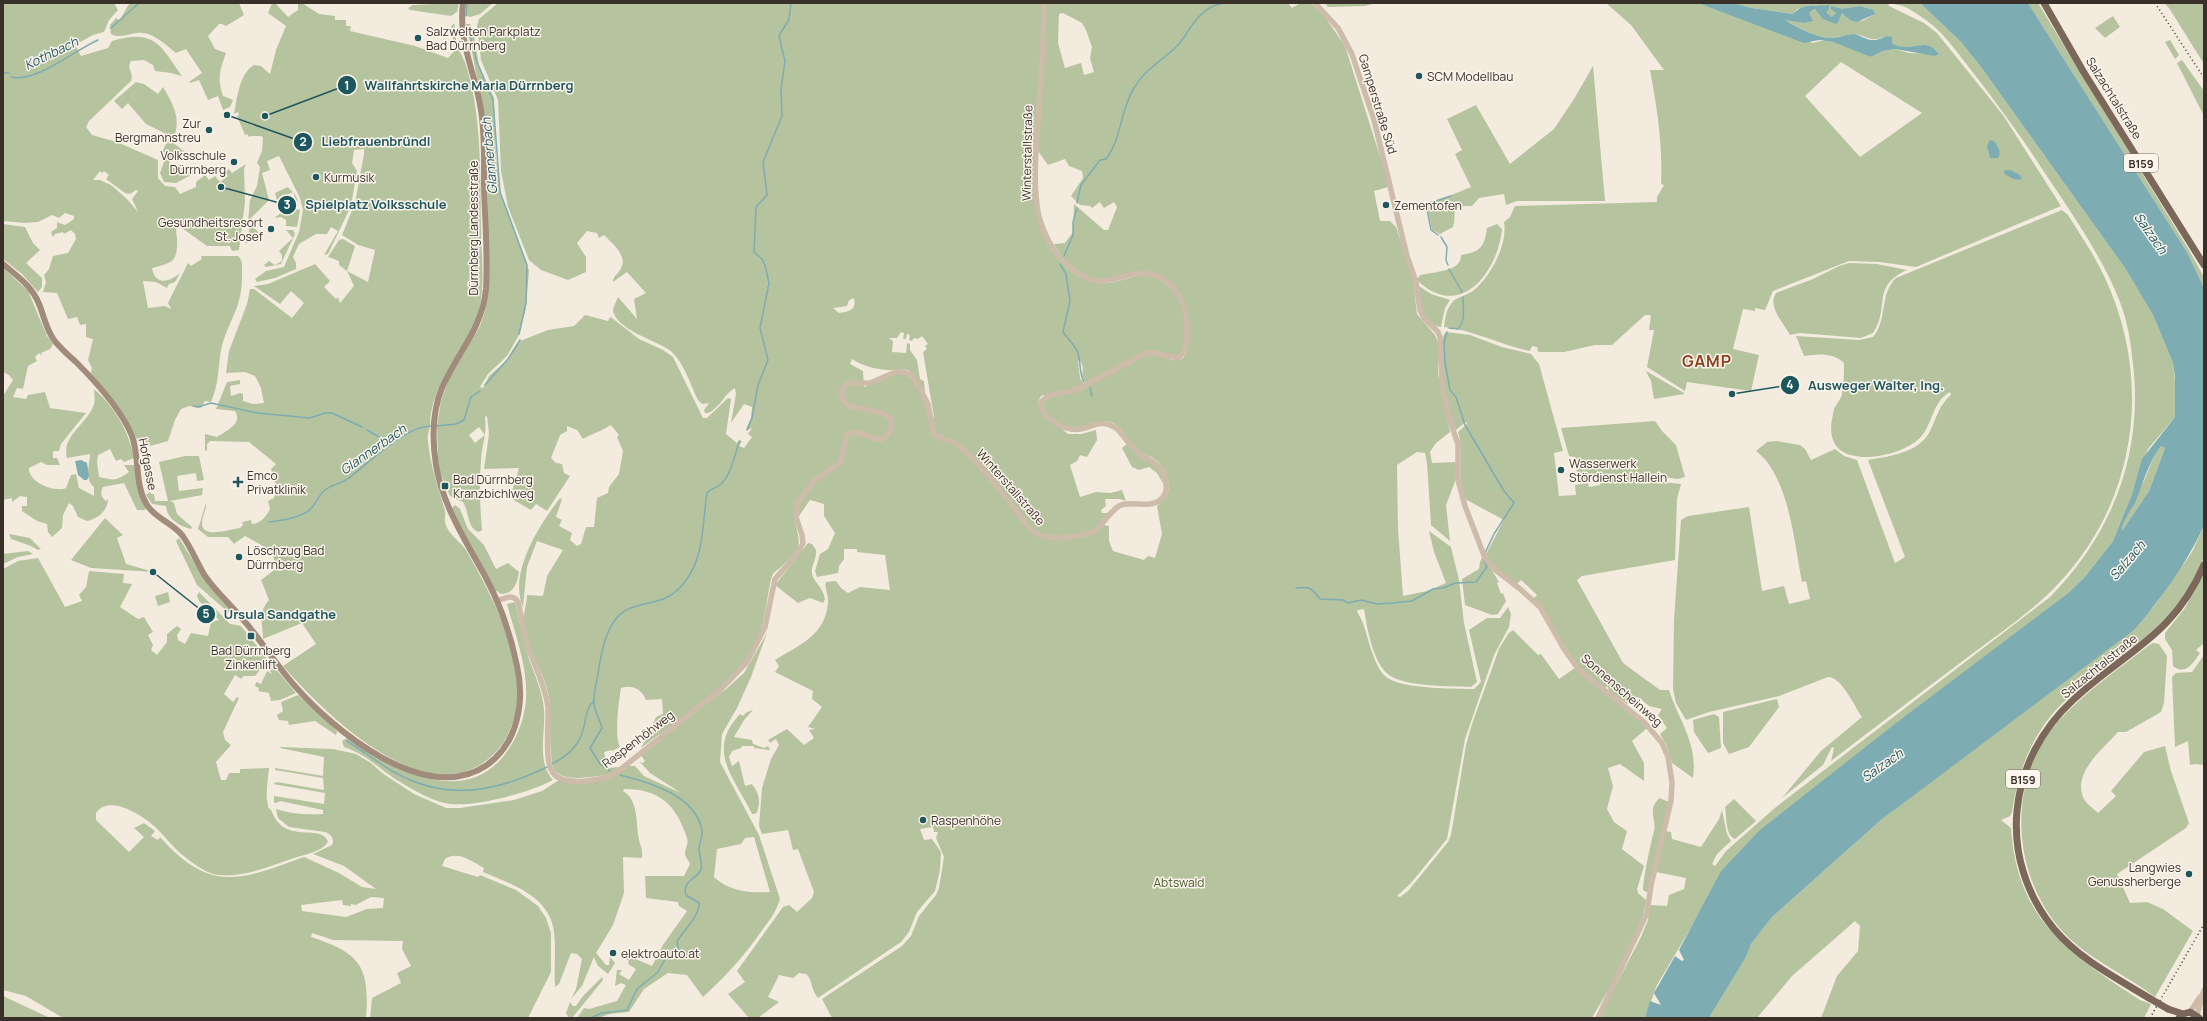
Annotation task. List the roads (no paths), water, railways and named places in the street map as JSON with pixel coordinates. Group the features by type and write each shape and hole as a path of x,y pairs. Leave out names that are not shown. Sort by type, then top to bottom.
{"main road":[{"name":"Dürrnberg Landesstraße","path":"345,733 402,767 431,777 453,778 465,776 475,772 493,760 501,751 514,730 520,708 520,680 513,646 497,601 454,523 442,489 435,459 434,427 442,390 478,321 486,284 483,127 479,97 462,41 461,20 463,3"},
{"name":"Salzachtalstraße","path":"2044,3 2084,71 2204,265"},
{"name":"Hofgasse","path":"3,264 28,286 36,298 54,340 84,371 125,423 134,443 142,492 148,507 180,533 211,584 243,619 292,683 320,712 345,733"},
{"name":"Salzachtalstraße","path":"2198,1017 2182,1015 2149,998 2082,955 2055,930 2044,916 2034,898 2022,869 2017,844 2017,809 2021,785 2030,759 2050,724 2078,695 2164,627 2183,604 2204,565"}],"street":[{"name":"Winterstallstraße","path":"803,540 796,516 798,502 814,481 840,463 847,434 855,432 880,440 887,436 891,427 889,419 881,412 859,409 847,404 841,396 842,388 848,383 870,383 898,371 910,374 921,389 930,409 934,435 951,441 965,452 1037,535 1058,537 1090,533 1099,528 1119,507 1127,504 1156,503 1164,495 1166,484 1162,470 1152,460 1134,448 1118,430 1104,424 1081,430 1067,429 1052,420 1041,408 1041,402 1046,396 1077,389 1148,352 1178,358 1184,349 1187,326 1184,304 1166,280 1156,275 1144,273 1105,281 1090,279 1078,273 1060,257 1044,229 1038,211 1036,181 1044,3"},
{"name":"Gamperstraße Süd","path":"1315,3 1338,28 1352,54 1358,77 1374,120 1407,256 1416,282 1420,310 1424,318 1438,332"},
{"name":"Sonnenscheinweg","path":"1438,332 1441,379 1447,412 1458,444 1458,480 1465,506 1485,558 1493,568 1540,607 1564,649 1578,669 1645,723 1662,743 1668,757 1672,782 1671,801 1651,885 1647,913 1598,1018"},
{"name":"Raspenhöhweg","path":"497,601 510,596 516,598 518,602 528,647 546,691 549,732 549,765 554,775 566,780 582,781 611,776 734,677 757,646 769,615 775,579 797,554 803,540"},
{"path":"2182,1015 2203,992"},
{"path":"2198,1017 2203,992"}],"water":[{"path":"1698,3 1733,3 1752,8 1793,14 1797,10 1806,6 1829,5 1829,9 1826,12 1832,17 1836,13 1831,9 1831,6 1842,9 1860,6 1874,10 1875,14 1857,22 1850,20 1842,13 1836,24 1823,19 1815,9 1809,13 1813,21 1803,23 1785,20 1821,37 1833,38 1854,34 1870,40 1878,40 1889,36 1892,37 1892,43 1898,46 1929,46 1934,48 1939,54 1935,56 1895,49 1883,51 1871,57 1833,42 1819,40 1804,43"},
{"name":"Salzach","path":"1920,3 2028,3 2187,252 2204,288 2204,526 2173,580 2134,630 1881,820 1772,917 1751,944 1746,957 1709,1018 1645,1018 1650,1001 1661,1005 1654,993 1675,956 1682,961 1684,960 1679,950 1721,871 1760,830 1896,723 2067,594 2084,578 2113,541 2132,494 2142,459 2175,417 2175,377 2173,363 2153,315 2125,268 1981,67 1961,42","holes":["2161,446 2165,448 2149,491 2122,531 2125,520 2135,503 2156,453"]},
{"path":"1990,140 1994,141 1998,147 2000,154 1998,158 1990,158 1987,146"},
{"path":"2005,170 2010,170 2020,175 2022,179 2010,177 2004,173"},
{"path":"81,460 87,463 89,476 87,480 84,480 78,475 75,461"}],"waterway":[{"name":"Kothbach","path":"111,28 139,3"},
{"name":"Glannerbach","path":"466,16 467,3"},
{"path":"747,430 752,418 758,385 768,360 760,328 769,283 765,265 762,259 754,252 756,207 767,195 763,162 782,116 781,89 785,61 779,36 789,19 791,3"},
{"path":"1077,203 1081,185 1100,160 1106,159 1111,151 1129,97 1138,82 1148,70 1178,45 1200,15 1211,7 1224,3"},
{"name":"Glannerbach","path":"467,25 477,62 493,100 500,192 527,265 526,303 519,334"},
{"name":"Kothbach","path":"11,77 21,78 43,71 98,40"},
{"name":"Kothbach","path":"3,73 9,73"},
{"path":"1438,235 1431,230 1426,204 1451,196"},
{"path":"1064,256 1073,235 1073,222 1077,208"},
{"path":"1441,237 1447,247 1446,260 1448,265"},
{"path":"1060,264 1066,274 1070,301 1063,332 1077,350 1080,360 1081,375 1084,382"},
{"path":"1449,269 1462,292"},
{"path":"1449,328 1458,329 1461,325 1464,314 1463,297"},
{"path":"1447,332 1444,343 1445,363 1450,390 1456,397 1465,425 1504,491 1514,503 1494,534 1485,553"},
{"name":"Glannerbach","path":"485,385 508,359 520,340"},
{"path":"1090,388 1092,396"},
{"name":"Glannerbach","path":"437,426 456,424 464,420 471,397 480,391"},
{"path":"193,406 198,407 211,403 257,413 310,418 325,413 332,413 362,427"},
{"name":"Glannerbach","path":"269,522 293,518 307,512 326,489 346,480 399,438 422,427 433,426"},
{"path":"367,430 392,444"},
{"path":"610,771 600,764 590,748 602,728 595,709 594,697 600,659 606,638 615,620 622,613 639,605 672,595 678,590 691,573 696,562 702,540 707,493 724,481 740,441"},
{"path":"1296,588 1308,588 1315,592 1320,599 1343,600 1348,603 1361,600 1377,604 1412,601 1433,589 1443,588 1455,583 1476,582 1487,567 1483,559"},
{"path":"552,764 562,758 575,746 581,736 587,711 594,701"},
{"path":"347,741 394,772 414,781 433,787 453,790 472,790 491,787 530,775 549,766"},
{"path":"591,1018 602,1013 627,1010 637,989 658,972 665,959 679,952 677,942 694,918 699,908 699,903 686,895 685,890 687,884 701,870 699,849 702,831 698,819 691,808 670,792 620,775"}],"railway":[{"path":"2155,3 2204,78"},
{"path":"2150,1018 2204,924"}],"place":[{"name":"Salzwelten Parkplatz Bad Dürrnberg","path":"418,38"},
{"name":"SCM Modellbau","path":"1419,76"},
{"name":"Liebfrauenbründl","path":"227,115"},
{"name":"Wallfahrtskirche Maria Dürrnberg","path":"265,116"},
{"name":"Zur Bergmannstreu","path":"209,130"},
{"name":"Volksschule Dürrnberg","path":"234,162"},
{"name":"Kurmusik","path":"316,177"},
{"name":"Spielplatz Volksschule","path":"221,187"},
{"name":"Zementofen","path":"1386,205"},
{"name":"Gesundheitsresort St. Josef","path":"271,229"},
{"name":"Ausweger Walter, Ing.","path":"1732,394"},
{"name":"Wasserwerk Stördienst Hallein","path":"1561,470"},
{"name":"Emco Privatklinik","path":"238,482"},
{"name":"Bad Dürrnberg Kranzbichlweg","path":"445,486"},
{"name":"Löschzug Bad Dürrnberg","path":"239,557"},
{"name":"Ursula Sandgathe","path":"153,572"},
{"name":"Bad Dürrnberg Zinkenlift","path":"251,636"},
{"name":"Raspenhöhe","path":"923,820"},
{"name":"Langwies Genussherberge","path":"2189,874"},
{"name":"elektroauto.at","path":"613,953"}],"district":[{"name":"GAMP","path":"1707,361"}],"park label":[{"name":"Abtswald","path":"1179,882"}]}
